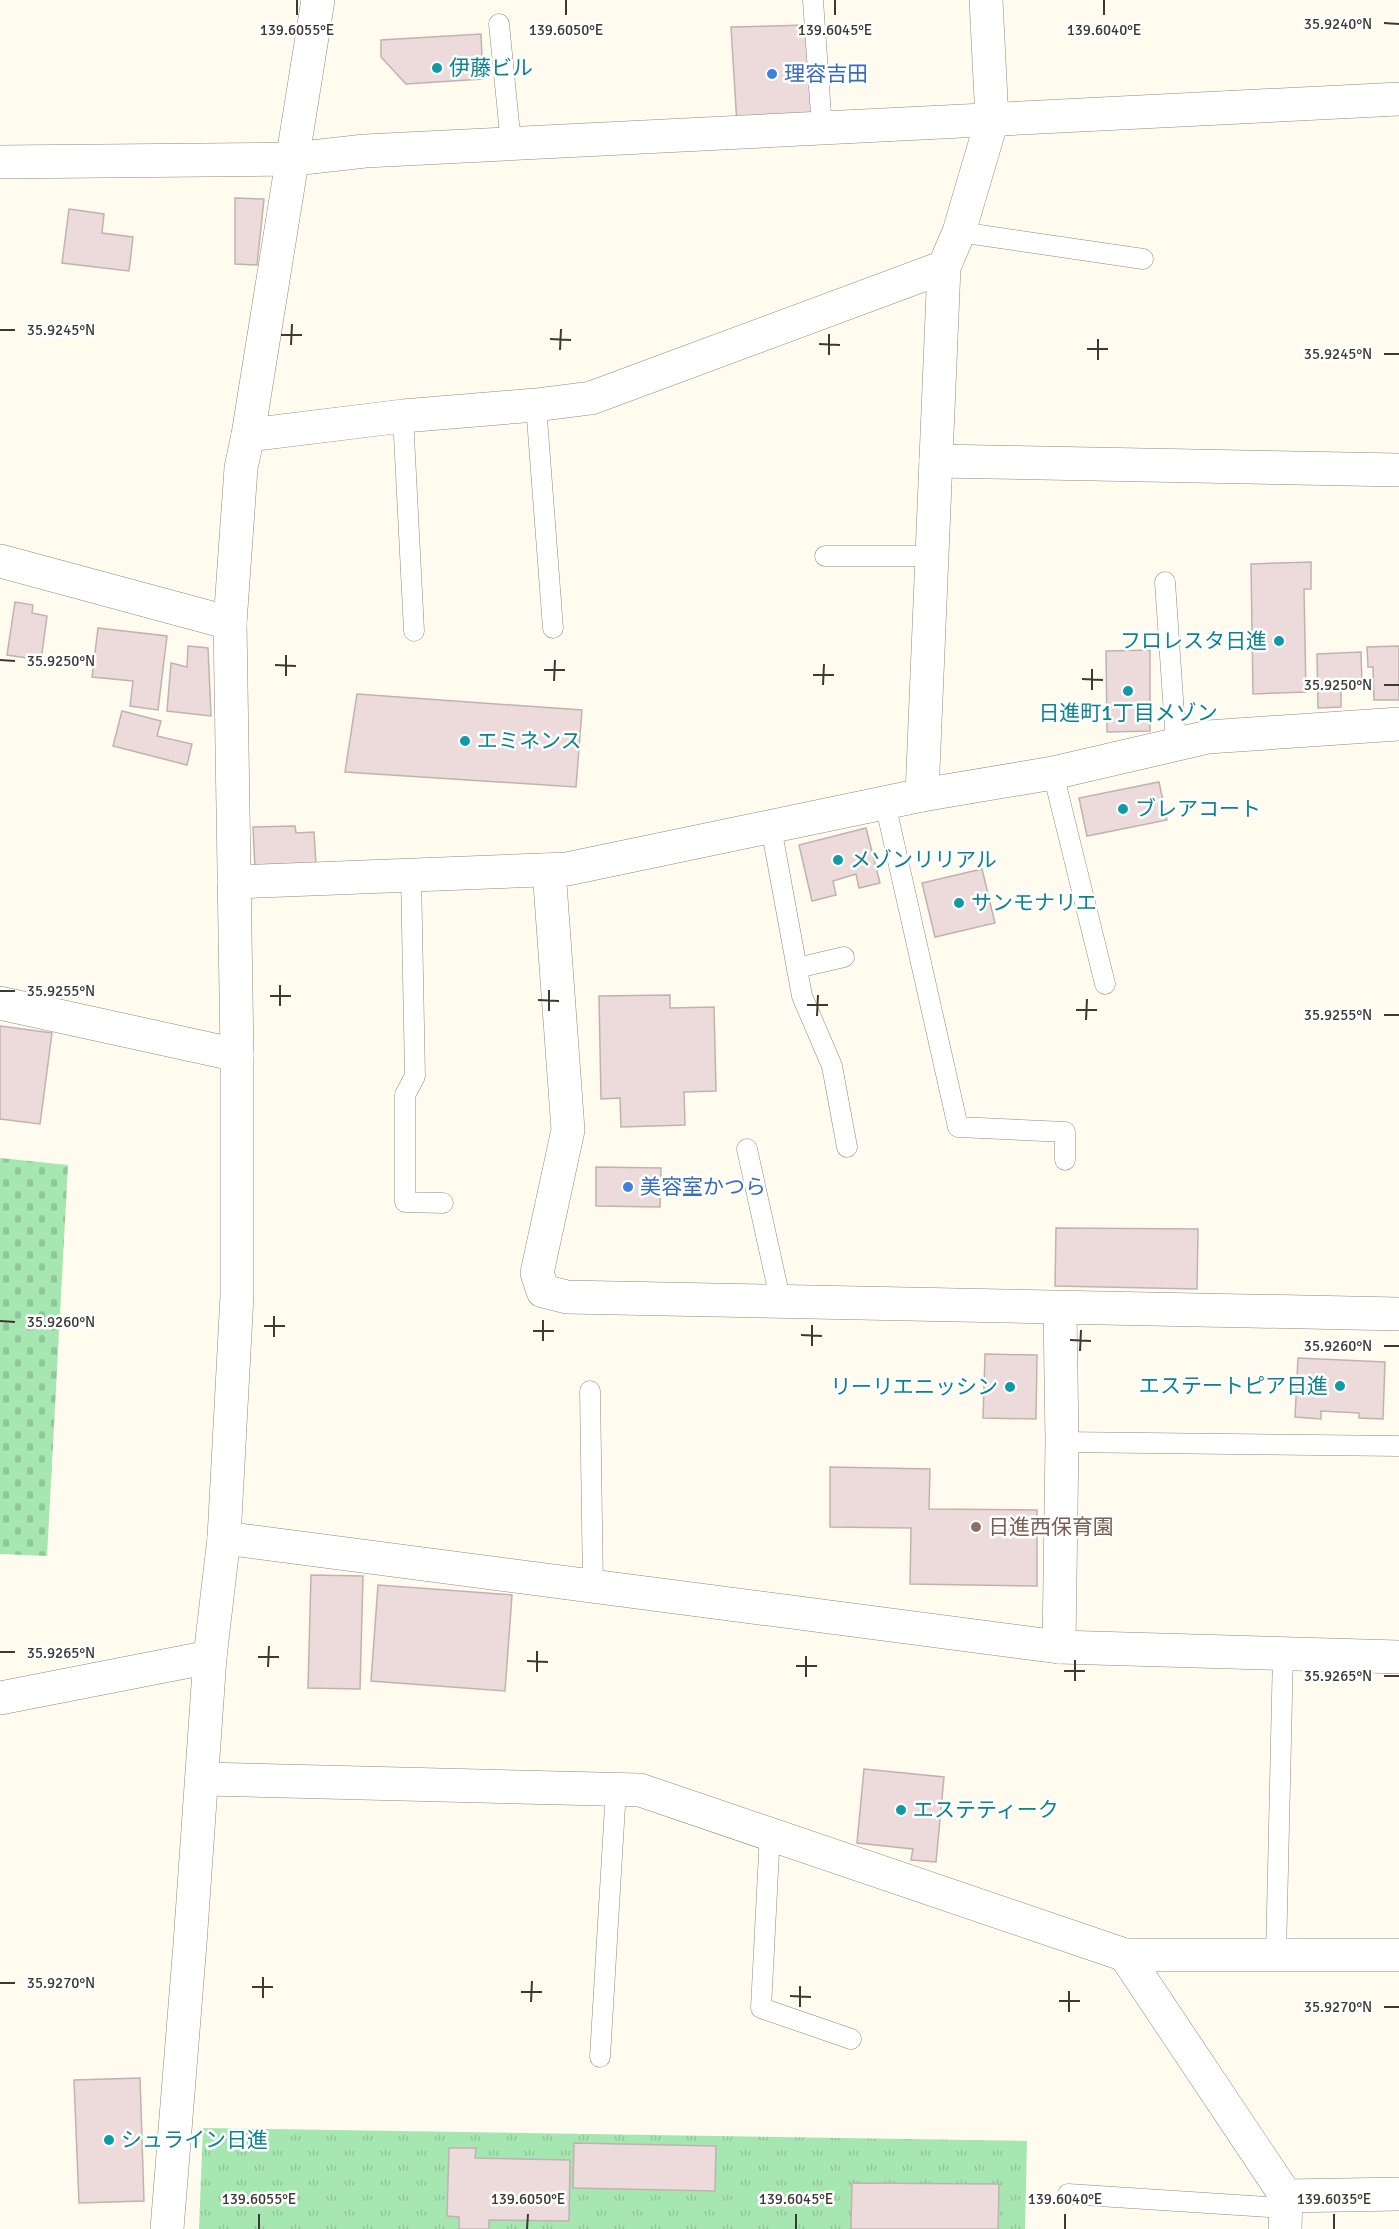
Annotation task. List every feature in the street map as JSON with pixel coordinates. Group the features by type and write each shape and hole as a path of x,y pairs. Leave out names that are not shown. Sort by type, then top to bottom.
{"street":[{"path":"167,2229 203,1779 210,1657 224,1538 237,1295 237,1055 230,623 241,468 294,159 318,0"},
{"path":"922,795 944,267 959,232 992,120 986,0"},
{"path":"0,162 294,159 365,151 1399,99"},
{"path":"248,435 403,416 591,398 944,267"},
{"path":"936,460 1399,470"},
{"path":"0,561 230,623"},
{"path":"234,882 567,869 922,795 1053,773 1208,737 1399,724"},
{"path":"549,870 568,1130 537,1273 543,1291 567,1297 781,1303 1060,1310 1399,1314"},
{"path":"0,1003 237,1055"},
{"path":"1059,1647 1062,1442 1060,1310"},
{"path":"224,1538 1059,1647 1399,1657"},
{"path":"0,1698 210,1657"},
{"path":"203,1779 640,1790 1125,1955 1399,1955"},
{"path":"1125,1955 1285,2211 1399,2194"}],"lane":[{"path":"813,0 822,129"},
{"path":"499,24 511,144"},
{"path":"959,232 1143,259"},
{"path":"536,405 553,628"},
{"path":"403,416 414,631"},
{"path":"825,556 932,556"},
{"path":"1165,582 1176,743"},
{"path":"1053,773 1105,984"},
{"path":"885,803 958,1127 1065,1132 1065,1160"},
{"path":"771,827 802,996 832,1066 847,1147"},
{"path":"411,875 415,1076 405,1095 405,1202 443,1203"},
{"path":"797,968 844,957"},
{"path":"747,1149 781,1303"},
{"path":"590,1391 593,1586"},
{"path":"1062,1442 1399,1446"},
{"path":"1276,1955 1283,1654"},
{"path":"600,2057 616,1789"},
{"path":"770,1833 761,2008 851,2039"},
{"path":"1068,2194 1285,2211"}],"green space":[{"path":"0,1158 68,1165 47,1556 0,1554"},
{"path":"203,2128 1027,2141 1025,2229 199,2229"}],"building":[{"name":"理容吉田","path":"807,25 814,120 737,125 731,27"},
{"name":"伊藤ビル","path":"481,34 483,79 406,84 381,57 381,40"},
{"path":"235,198 264,199 257,265 235,264"},
{"path":"69,209 104,214 102,233 133,237 129,271 62,263"},
{"name":"フロレスタ日進","path":"1311,562 1311,589 1304,589 1306,692 1253,694 1251,564"},
{"path":"15,602 33,605 32,613 47,616 41,660 7,655"},
{"path":"98,628 167,636 158,710 130,706 133,681 92,677"},
{"path":"188,646 208,648 211,716 167,711 171,663 187,667"},
{"path":"1399,646 1399,700 1374,700 1373,667 1368,667 1367,647"},
{"name":"日進町1丁目メゾン","path":"1150,650 1150,731 1107,732 1106,651"},
{"path":"1361,652 1362,686 1341,686 1341,707 1318,708 1317,654"},
{"name":"エミネンス","path":"357,694 582,710 576,787 345,772"},
{"path":"122,711 161,721 157,736 192,744 187,765 113,746"},
{"name":"ブレアコート","path":"1159,782 1167,820 1087,836 1079,798"},
{"path":"295,826 296,833 314,832 316,865 255,868 253,827"},
{"name":"メゾンリリアル","path":"866,828 880,883 859,888 856,874 833,881 836,895 812,901 799,845"},
{"name":"サンモナリエ","path":"982,869 995,923 935,937 922,883"},
{"path":"670,995 670,1008 714,1007 716,1091 684,1092 685,1125 621,1127 620,1098 601,1099 599,996"},
{"path":"0,1026 52,1033 40,1124 0,1119"},
{"name":"美容室かつら","path":"596,1167 661,1168 660,1207 596,1206"},
{"path":"1056,1228 1198,1229 1197,1289 1055,1286"},
{"name":"リーリエニッシン","path":"985,1354 1037,1355 1036,1419 983,1418"},
{"name":"エステートピア日進","path":"1298,1358 1385,1362 1383,1419 1359,1418 1359,1413 1321,1411 1321,1419 1295,1417"},
{"path":"830,1467 930,1469 929,1509 1037,1510 1037,1586 910,1584 911,1528 830,1527"},
{"path":"311,1575 363,1576 360,1689 308,1688"},
{"path":"378,1585 512,1595 505,1691 371,1681"},
{"name":"エステティーク","path":"864,1769 944,1777 936,1862 911,1860 913,1849 857,1843"},
{"name":"シュライン日進","path":"140,2078 144,2201 79,2203 74,2080"},
{"path":"574,2143 716,2146 715,2191 573,2188"},
{"path":"449,2148 476,2148 475,2158 570,2160 569,2221 489,2220 489,2229 459,2229 459,2217 447,2216"},
{"path":"852,2183 999,2184 998,2229 851,2229"}],"place":[{"name":"伊藤ビル","path":"437,68"},
{"name":"理容吉田","path":"772,74"},
{"name":"フロレスタ日進","path":"1279,641"},
{"name":"日進町1丁目メゾン","path":"1128,691"},
{"name":"エミネンス","path":"465,741"},
{"name":"ブレアコート","path":"1123,809"},
{"name":"メゾンリリアル","path":"838,860"},
{"name":"サンモナリエ","path":"959,903"},
{"name":"美容室かつら","path":"628,1187"},
{"name":"エステートピア日進","path":"1340,1386"},
{"name":"リーリエニッシン","path":"1010,1387"},
{"name":"日進西保育園","path":"976,1527"},
{"name":"エステティーク","path":"901,1810"},
{"name":"シュライン日進","path":"109,2140"}]}
